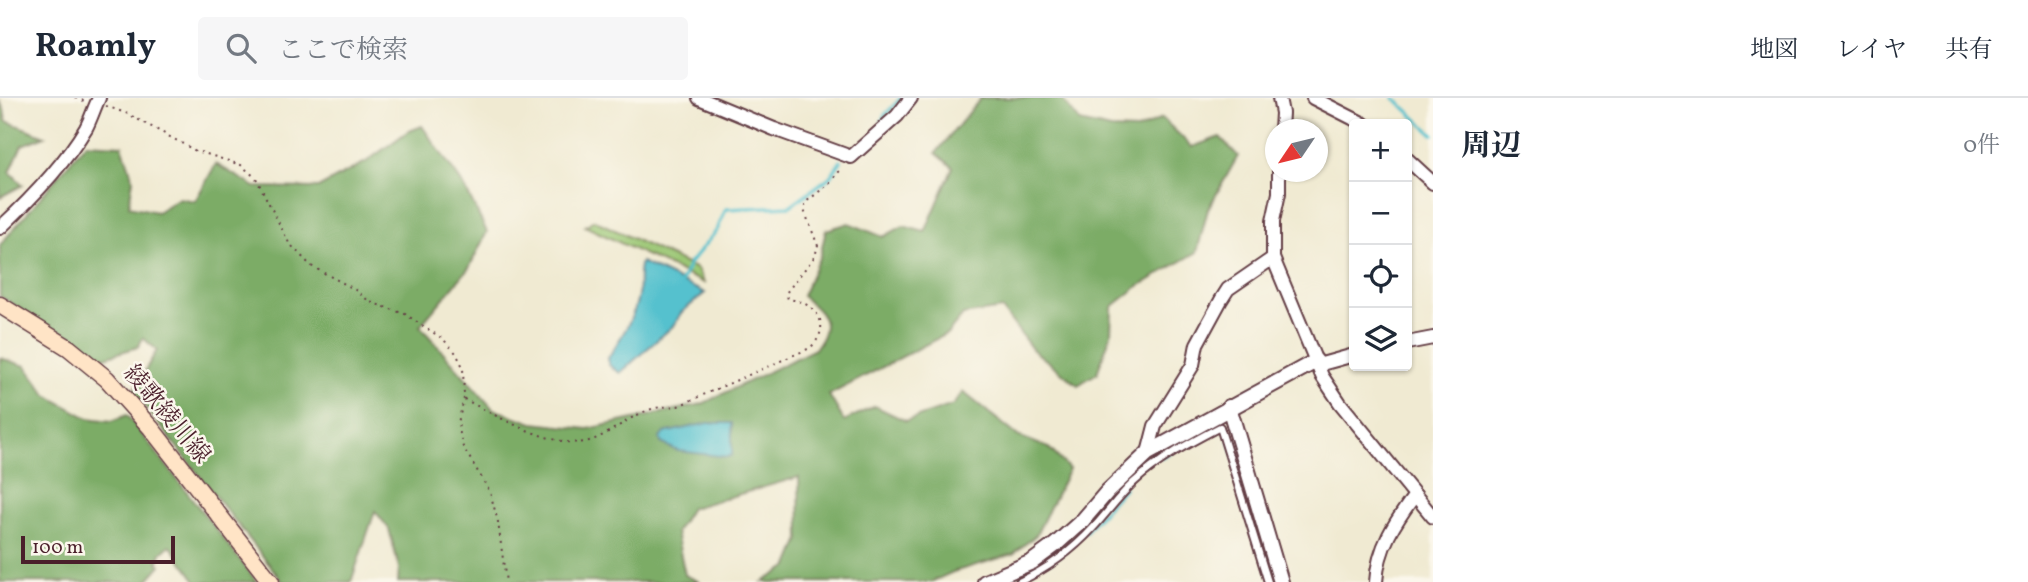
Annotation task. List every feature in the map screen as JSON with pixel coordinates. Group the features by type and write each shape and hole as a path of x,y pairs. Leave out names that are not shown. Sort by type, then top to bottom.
{"main road":[{"name":"綾歌綾川線","path":"0,305 69,348 107,379 151,428 271,582"}],"street":[{"path":"699,98 851,157 885,128 911,98"},
{"path":"1279,98 1282,119"},
{"path":"1313,98 1354,119"},
{"path":"0,228 53,171 86,127 97,101"},
{"path":"1412,164 1433,183"},
{"path":"1279,182 1273,221 1273,258 1322,376 1340,403 1433,516"},
{"path":"1148,453 1155,426 1192,365 1197,344 1228,289 1273,258"},
{"path":"1412,342 1433,338"},
{"path":"985,582 1032,562 1055,545 1148,453 1229,407 1317,363 1349,356"},
{"path":"1229,407 1281,582"},
{"path":"1376,582 1381,551 1391,528 1415,495"}],"lane":[{"path":"1019,582 1057,561 1078,544 1133,484 1154,466 1220,427 1268,582"}],"path":[{"path":"75,98 97,101 128,114 194,150 241,165 256,178 289,243 305,260 354,289 370,302 405,314 443,339 456,353 463,367 464,398 458,423 462,445 490,492 498,522 506,582"},
{"path":"464,398 548,438 579,443 591,441 655,408 678,406 810,348 818,341 822,329 819,316 810,305 786,297 788,290 815,256 818,246 804,210 806,202 830,183 851,157"}],"green space":[{"path":"981,98 1061,98 1080,122 1111,129 1138,130 1162,118 1192,147 1220,137 1238,156 1208,209 1197,252 1136,288 1112,307 1111,334 1097,373 1078,385 1032,349 1002,309 963,315 948,333 829,395 844,421 875,406 906,421 953,405 963,392 1018,436 1049,448 1069,469 1036,535 1013,554 953,572 931,582 763,582 789,566 800,539 799,477 691,508 676,532 685,575 700,582 398,582 399,568 389,529 375,511 351,582 283,582 133,391 157,350 143,338 138,347 99,359 0,296 0,245 86,143 122,145 133,179 129,206 157,212 179,198 195,201 216,164 255,187 318,188 366,162 407,132 422,126 464,186 487,232 469,268 420,326 493,409 533,423 588,429 702,404 815,349 824,332 824,320 816,308 802,296 820,256 826,230 849,223 883,237 903,226 925,232 953,167 936,153"},
{"path":"0,102 6,121 45,136 22,145 10,172 23,185 0,197"},
{"path":"594,220 697,269 704,283 585,226"},
{"path":"0,358 26,366 47,395 88,418 112,421 127,415 257,582 197,582 170,545 161,553 158,562 161,565 146,582 0,582"}],"water":[{"path":"641,262 705,293 620,373 609,365 608,358 633,313 638,296"},
{"path":"708,423 732,423 732,455 728,457 678,451 661,443 660,438 664,433"}],"waterway":[{"path":"882,121 901,98"},
{"path":"1394,98 1433,134"},
{"path":"680,285 689,264 717,230 726,209 790,206 830,177 841,161"},
{"path":"1219,422 1223,421 1225,424 1273,582"},
{"path":"1162,457 1212,425"},
{"path":"1085,532 1124,488"},
{"path":"1050,561 1066,549"},
{"path":"1011,582 1019,579"}]}
